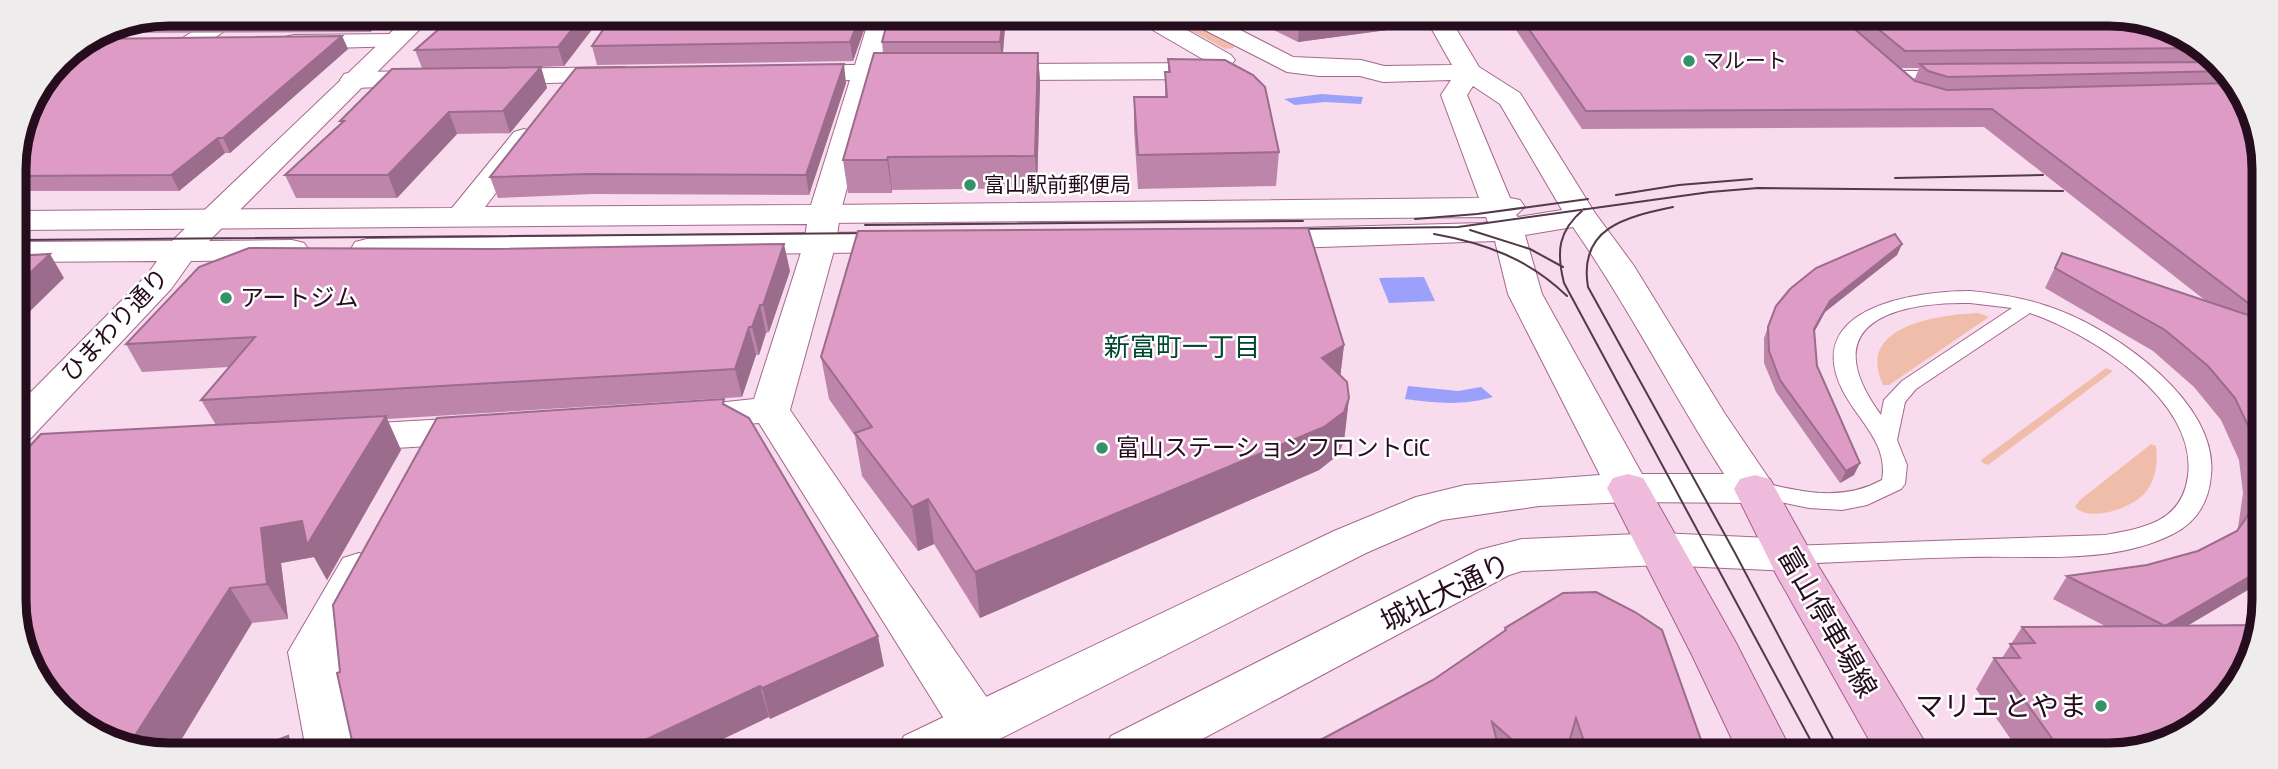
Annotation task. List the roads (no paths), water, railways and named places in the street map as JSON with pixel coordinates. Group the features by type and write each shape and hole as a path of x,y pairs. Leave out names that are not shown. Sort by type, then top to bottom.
{"main road":[{"path":"1628,488 1760,742"},
{"name":"富山停車場線","path":"1755,489 1789,555 1898,742"}],"street":[{"path":"192,42 217,26"},
{"name":"ひまわり通り","path":"26,442 159,282 181,251 410,26"},
{"path":"879,26 770,410 977,726"},
{"path":"1163,26 1246,72"},
{"path":"1214,26 1287,64 1319,68 1361,68 1383,74 1469,72"},
{"path":"1442,26 1469,72 1511,99 1581,216 1617,266 1707,417 1755,489"},
{"path":"274,42 393,41"},
{"path":"166,42 233,42"},
{"path":"460,219 581,65"},
{"path":"353,80 458,78 581,65 651,75"},
{"path":"772,73 1246,72 1306,83 1369,80 1383,74"},
{"path":"1469,72 1454,95 1488,176 1525,294 1628,488"},
{"path":"27,221 460,219 822,229 1377,237 1502,218 1581,216"},
{"path":"27,252 326,250 822,229"},
{"path":"644,420 770,410"},
{"path":"310,440 424,451 513,428"},
{"path":"943,743 1350,542 1431,508 1507,494 1628,488 1755,489"},
{"path":"331,743 313,652 380,530"},
{"name":"城址大通り","path":"1148,742 1495,562 1522,555 1660,549 1789,555"}],"lane":[{"path":"1907,88 1887,72 1957,75"},
{"path":"1755,489 1822,503 1841,504 1874,497 1893,484 1895,464 1886,441 1860,402 1844,370 1847,344 1863,318 1889,306 1944,297 1992,299 2028,306 2070,322 2106,343 2149,374 2183,414 2199,447 2203,475 2194,505 2176,522 2151,534 2093,546 1789,555"},
{"path":"1886,441 1895,400 1909,385 2028,306"}],"water":[{"path":"1321,94 1363,97 1361,104 1325,102 1295,105 1284,99"},
{"path":"1424,277 1435,301 1389,303 1379,278"},
{"path":"1408,386 1458,391 1481,387 1493,397 1460,403 1405,399"}],"tram line":[{"path":"1895,178 2043,175"},
{"path":"1616,195 1679,185 1752,179"},
{"path":"1583,210 1758,188 2063,191"},
{"path":"1415,219 1477,214 1588,199"},
{"path":"1673,207 1622,221 1598,238 1590,251 1587,267 1588,287 1735,553 1835,742"},
{"path":"1289,229 1458,227 1583,210"},
{"path":"1561,266 1560,251 1564,234 1583,210"},
{"path":"865,225 1303,221"},
{"path":"1470,230 1530,249 1561,266"},
{"path":"27,240 876,233"},
{"path":"1434,234 1471,242 1505,254 1537,272 1567,296"},
{"path":"1561,266 1564,283 1812,742"}],"place":[{"name":"マルート","path":"1689,61"},
{"name":"富山駅前郵便局","path":"970,185"},
{"name":"アートジム","path":"226,298"},
{"name":"富山ステーションフロントCiC","path":"1102,448"},
{"name":"マリエ とやま","path":"2101,706"}],"district":[{"name":"新富町一丁目","path":"1182,347"}]}
